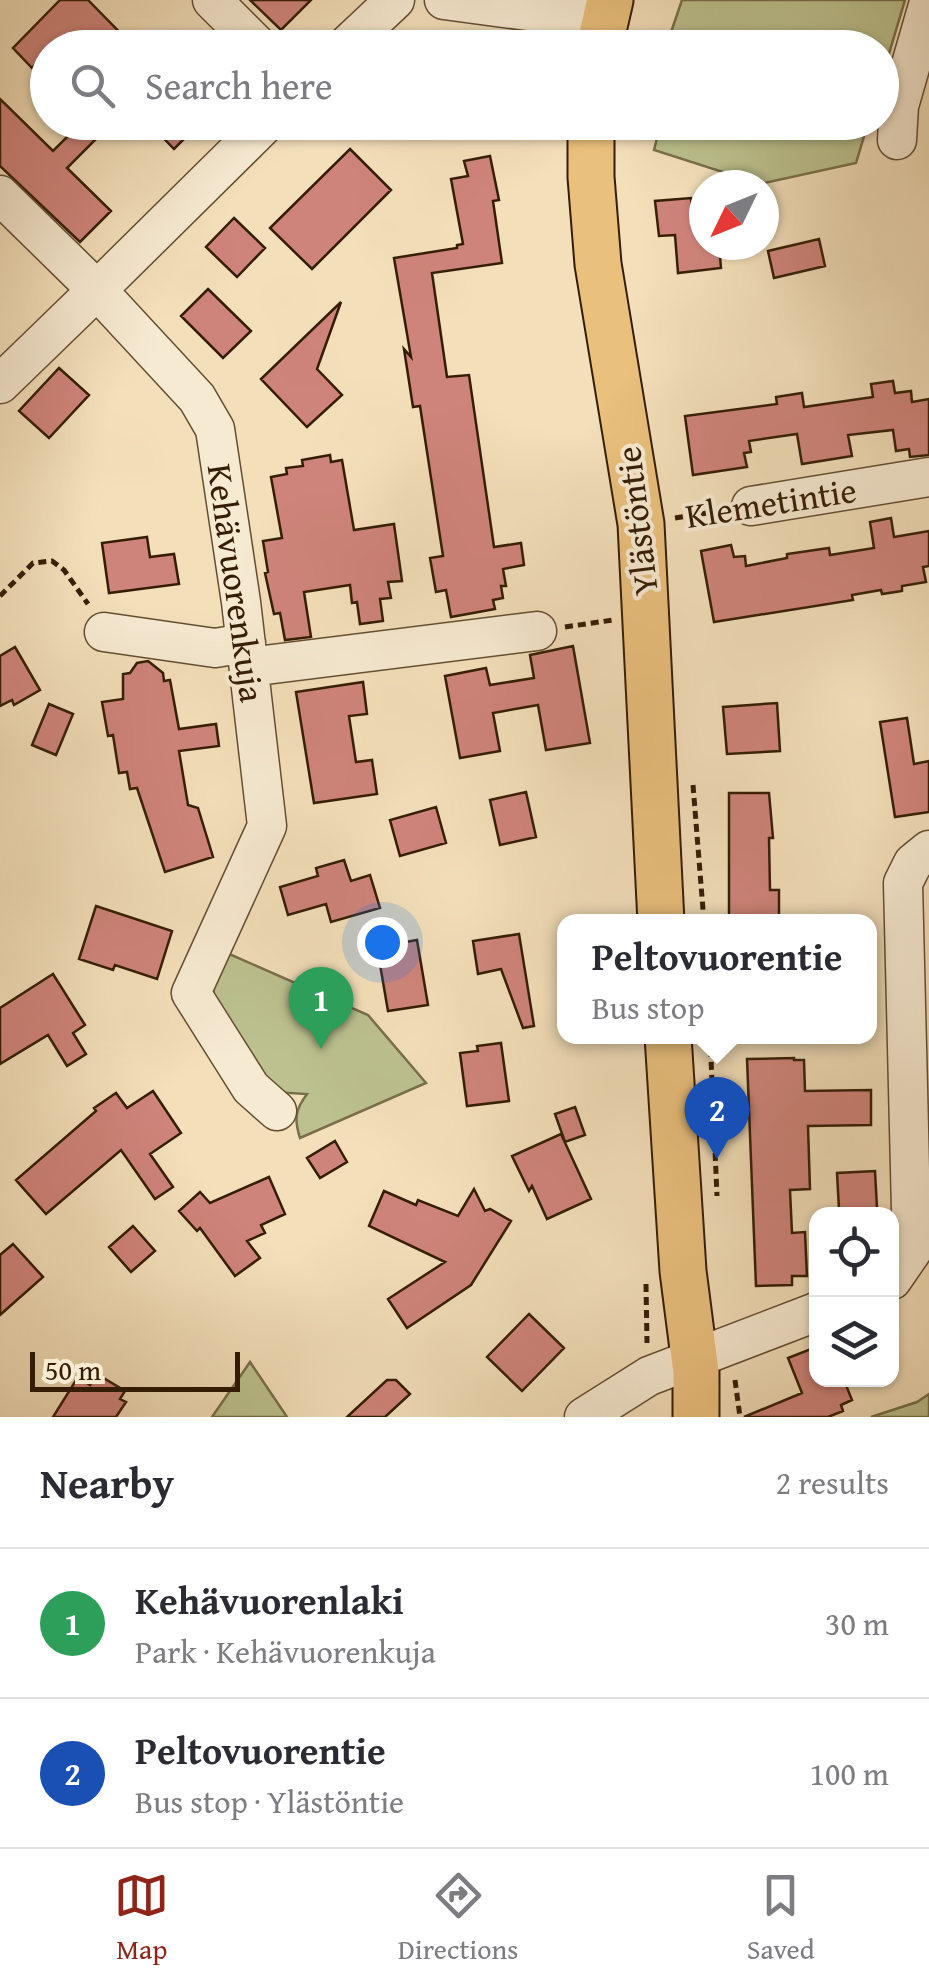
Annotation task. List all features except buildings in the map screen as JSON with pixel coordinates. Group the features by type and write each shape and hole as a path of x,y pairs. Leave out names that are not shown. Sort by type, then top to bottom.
{"main road":[{"name":"Ylästöntie","path":"591,140 598,264 641,524 662,914"},
{"path":"669,1044 683,1271 720,1417"},
{"path":"696,1417 707,1359"}],"street":[{"path":"212,0 242,30"},
{"path":"363,30 395,0"},
{"path":"444,0 604,23"},
{"path":"899,106 929,2"},
{"path":"0,384 248,140"},
{"name":"Kehävuorenkuja","path":"0,195 97,290 197,398 215,429 267,826 191,993 252,1088 278,1111"},
{"name":"Klemetintie","path":"751,506 929,477"},
{"path":"104,632 247,655 537,631"},
{"path":"899,1270 912,1251 902,882 914,862 929,850"},
{"path":"584,1417 638,1382 707,1359 809,1315"}],"path":[{"name":"Klemetintie","path":"641,524 751,506"},
{"path":"0,596 33,563 52,561 83,595 104,632"},
{"path":"537,631 622,619"},
{"path":"711,1044 718,1158 717,1214"},
{"path":"707,1359 740,1417"}],"green space":[{"path":"682,0 905,0 896,30 672,30"},
{"path":"656,140 863,140 856,163 779,180 779,170 716,170 654,150"},
{"path":"227,953 368,1015 426,1083 300,1138 297,1115 307,1094 273,1092 214,1003 213,978"},
{"path":"250,1362 287,1417 212,1417"},
{"path":"929,1394 929,1417 871,1417 917,1402"}],"place":[{"name":"Kehävuorenlaki","path":"321,1049"},
{"name":"Peltovuorentie","path":"717,1159"}]}
